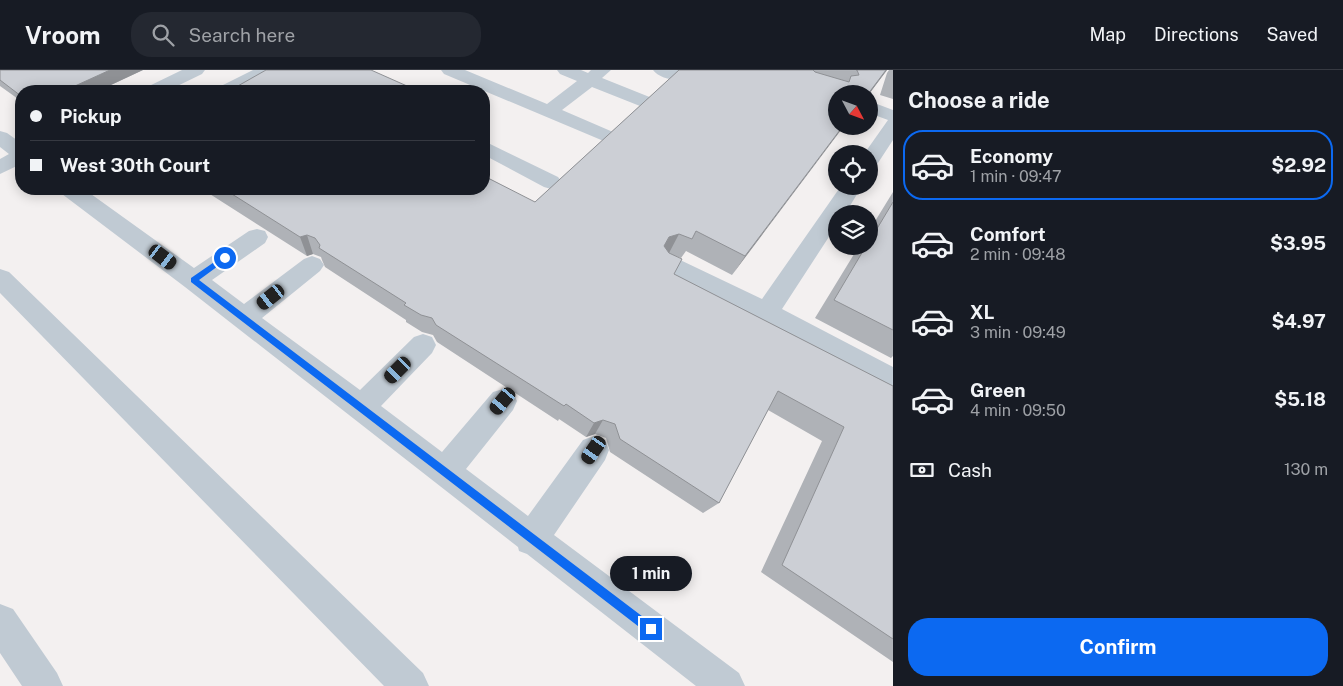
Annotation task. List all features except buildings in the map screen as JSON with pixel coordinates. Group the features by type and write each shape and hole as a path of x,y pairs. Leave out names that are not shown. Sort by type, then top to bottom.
{"street":[{"path":"450,70 477,85"},
{"path":"566,70 596,75 645,102"},
{"path":"193,85 264,71"},
{"path":"548,112 596,75"},
{"path":"490,91 606,136"},
{"path":"878,110 893,116"},
{"path":"878,148 893,125"},
{"path":"0,137 15,150"},
{"path":"490,150 552,182"},
{"path":"0,167 15,158"},
{"path":"78,195 194,280 726,686"},
{"path":"766,314 846,195"},
{"path":"194,280 257,236"},
{"path":"668,264 893,380"},
{"path":"243,319 312,265"},
{"path":"0,278 410,686"},
{"path":"361,408 423,345"},
{"path":"445,472 503,401"},
{"path":"531,539 594,450"},
{"path":"0,622 44,686"}],"route":[{"path":"225,258 194,280 651,629"}]}
